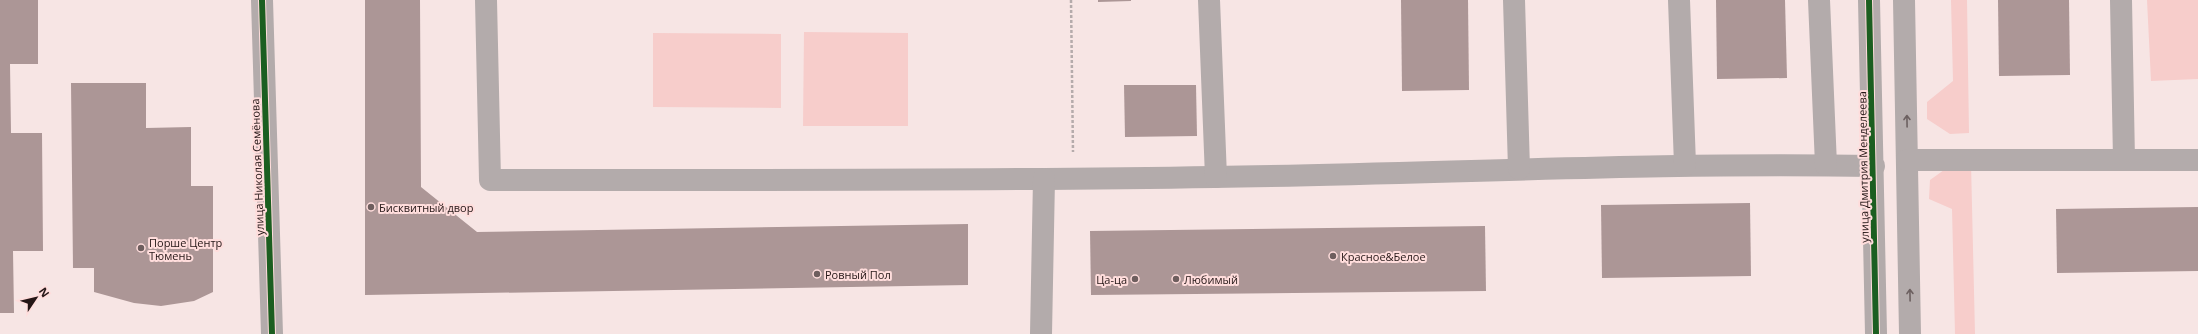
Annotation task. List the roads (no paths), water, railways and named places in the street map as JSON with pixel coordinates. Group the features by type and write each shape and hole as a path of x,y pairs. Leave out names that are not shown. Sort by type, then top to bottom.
{"street":[{"name":"улица Николая Семёнова","path":"262,0 272,334"},
{"path":"486,0 490,180 1073,179 1216,177 1684,165 1874,166"},
{"path":"1209,0 1216,177"},
{"path":"1514,0 1519,169"},
{"path":"1679,0 1684,165"},
{"path":"1819,0 1826,166"},
{"name":"улица Дмитрия Менделеева","path":"1869,0 1874,166 1873,262 1876,334"},
{"path":"1904,0 1910,334"},
{"path":"2120,0 2124,160"},
{"path":"1907,160 2198,160"},
{"path":"1041,334 1044,179"}],"place":[{"name":"Бисквитный двор","path":"371,207"},
{"name":"Порше Центр Тюмень","path":"141,248"},
{"name":"Красное&Белое","path":"1333,256"},
{"name":"Ровный Пол","path":"817,274"},
{"name":"Ца-ца","path":"1135,279"},
{"name":"Любимый","path":"1176,279"}]}
